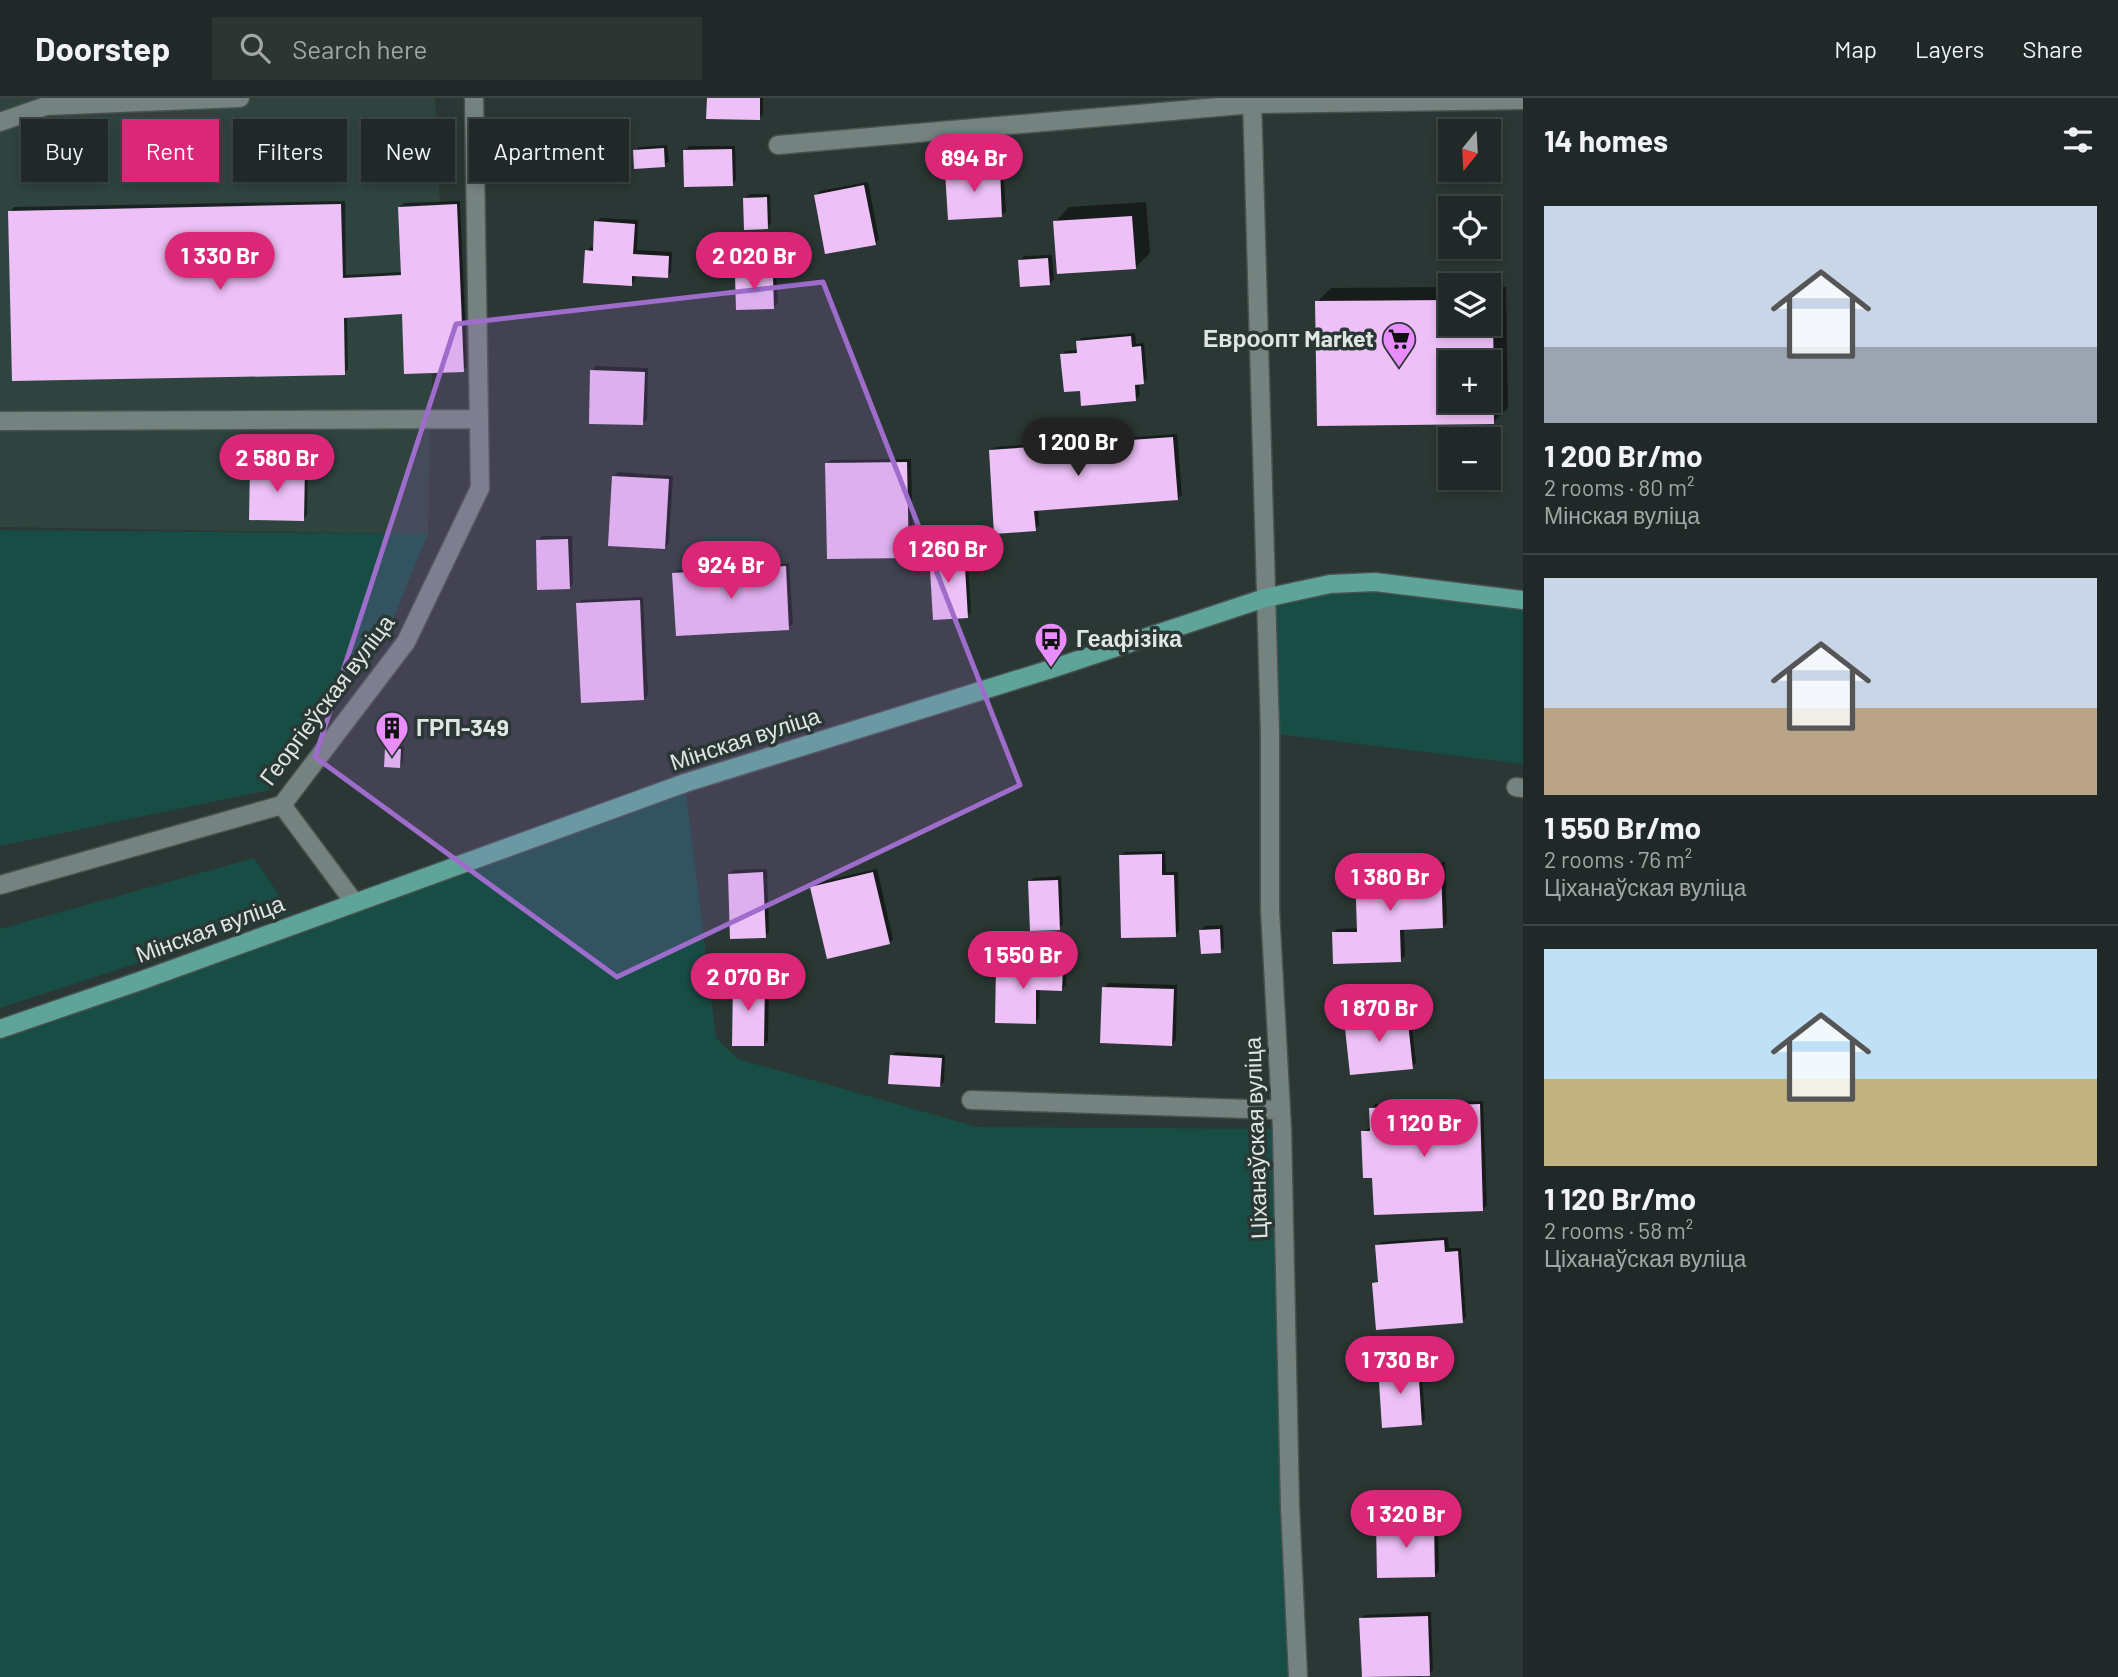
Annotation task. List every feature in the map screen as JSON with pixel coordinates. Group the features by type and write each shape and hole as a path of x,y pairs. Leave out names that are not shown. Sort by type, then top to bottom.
{"main road":[{"name":"Мінская вуліца","path":"0,1029 140,981 685,783 1265,598 1330,584 1376,582 1523,600"}],"street":[{"path":"0,122 46,106 240,98"},
{"name":"Георгіеўская вуліца","path":"0,885 282,805 406,642 480,488 474,98"},
{"path":"778,145 1253,101 1523,100"},
{"name":"Ціханаўская вуліца","path":"1253,101 1270,733 1270,910 1281,1110 1290,1507 1298,1677"},
{"path":"0,421 479,419"},
{"path":"282,805 354,902"},
{"path":"971,1100 1281,1110"}],"highlighted area":[{"path":"823,282 1020,785 617,977 315,757 456,324"}],"shaded area":[{"path":"0,98 435,98 436,119 361,119 361,182 439,182 440,204 457,204 464,372 432,374 428,534 0,527"},
{"path":"0,530 428,534 386,636 269,790 0,846"},
{"path":"1330,584 1523,600 1523,764 1270,733 1265,598"},
{"path":"685,783 716,1038 738,1059 977,1127 1282,1129 1298,1677 0,1677 0,1029"},
{"path":"254,858 291,913 0,1008 0,929"}],"building":[{"path":"707,98 760,98 760,120 706,119"},
{"path":"664,148 665,167 634,169 633,150"},
{"path":"732,149 733,186 684,187 683,150"},
{"path":"1000,169 1002,217 948,220 945,172"},
{"path":"864,185 876,245 825,254 814,195"},
{"path":"767,197 768,229 744,230 743,198"},
{"path":"341,204 343,278 401,275 398,207 457,204 464,372 404,374 402,314 344,318 345,375 12,381 8,211"},
{"path":"1132,216 1136,269 1057,274 1053,221"},
{"path":"594,221 635,224 633,254 669,256 668,278 632,276 632,286 583,283 585,250 593,251"},
{"path":"1048,258 1050,285 1020,287 1018,260"},
{"path":"773,275 774,309 736,310 735,276"},
{"path":"1438,300 1438,336 1493,336 1493,350 1438,350 1438,413 1494,413 1494,424 1317,426 1315,301"},
{"path":"1131,336 1132,347 1141,346 1144,384 1135,385 1136,401 1081,406 1080,391 1064,392 1060,354 1077,353 1076,341"},
{"path":"590,370 645,372 643,425 589,424"},
{"path":"1173,437 1178,500 1034,511 1036,531 994,534 989,450"},
{"path":"907,462 909,558 827,559 825,463"},
{"path":"250,466 305,467 304,521 249,520"},
{"path":"612,476 669,479 665,549 608,546"},
{"path":"568,539 570,589 537,590 536,540"},
{"path":"964,550 968,618 933,620 929,552"},
{"path":"786,566 789,630 676,636 672,573"},
{"path":"640,600 644,700 581,703 576,603"},
{"name":"ГРП-349","path":"385,748 401,749 400,768 384,767"},
{"path":"1162,854 1162,875 1174,875 1176,937 1121,938 1119,855"},
{"path":"1441,866 1443,928 1400,930 1401,962 1333,964 1332,932 1357,932 1355,869"},
{"path":"763,872 766,938 730,939 728,874"},
{"path":"873,872 890,944 827,959 810,887"},
{"path":"1058,880 1060,930 1030,931 1028,881"},
{"path":"1220,929 1221,953 1201,954 1199,930"},
{"path":"996,965 1063,965 1062,991 1036,990 1036,1024 995,1023"},
{"path":"733,980 765,981 764,1046 732,1046"},
{"path":"1102,987 1174,989 1172,1046 1100,1043"},
{"path":"1407,1013 1413,1069 1350,1075 1344,1019"},
{"path":"890,1055 942,1058 940,1087 888,1084"},
{"path":"1480,1104 1483,1211 1374,1215 1372,1178 1363,1178 1361,1131 1370,1131 1369,1108"},
{"path":"1444,1240 1445,1252 1458,1251 1463,1323 1376,1330 1372,1283 1378,1282 1375,1245"},
{"path":"1418,1365 1422,1425 1382,1428 1378,1367"},
{"path":"1434,1521 1435,1577 1377,1578 1376,1522"},
{"path":"1428,1616 1430,1676 1362,1677 1359,1618"}],"place":[{"name":"Евроопт Market","path":"1399,369"},
{"name":"Геафізіка","path":"1051,669"},
{"name":"ГРП-349","path":"392,758"}]}
